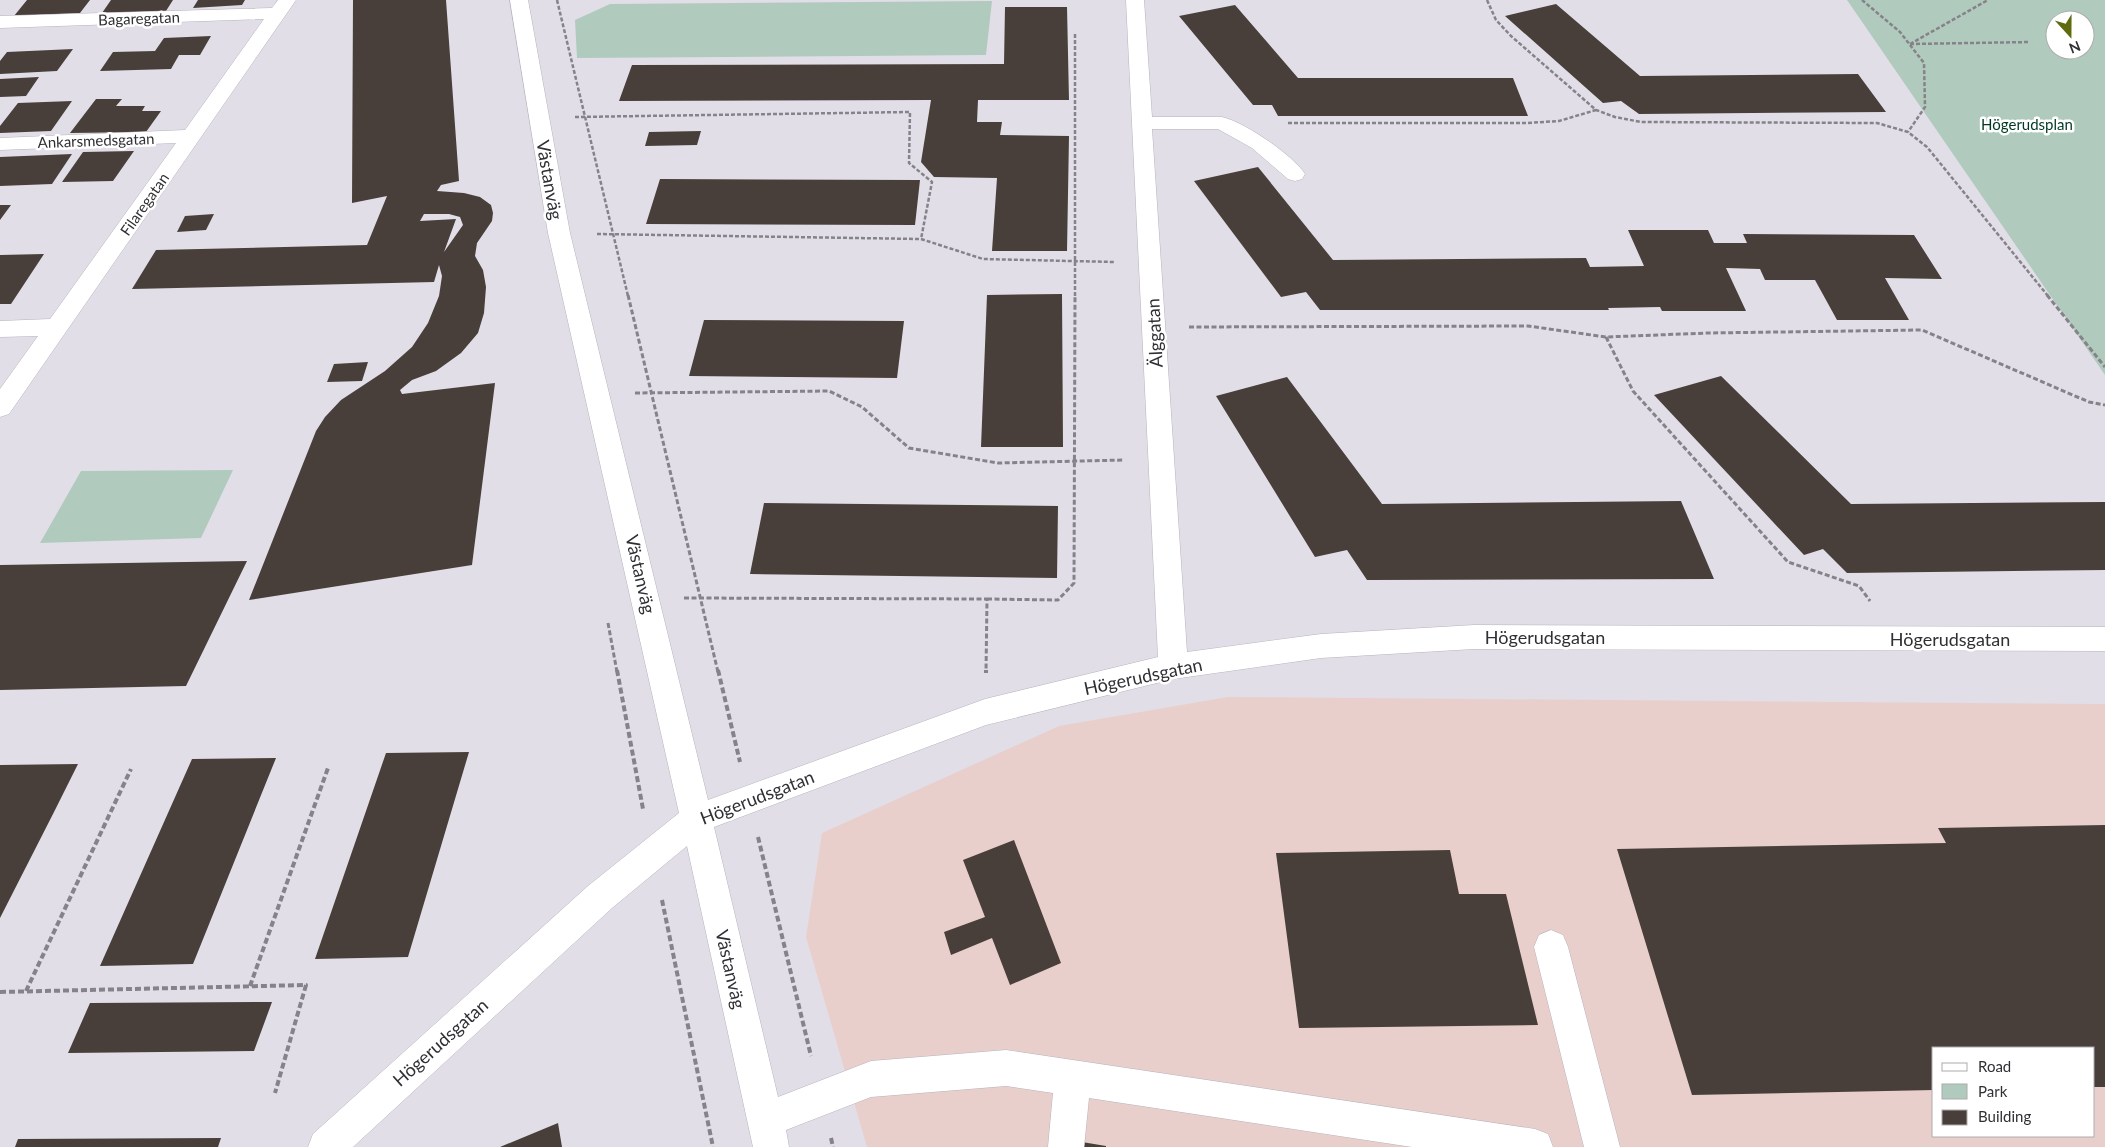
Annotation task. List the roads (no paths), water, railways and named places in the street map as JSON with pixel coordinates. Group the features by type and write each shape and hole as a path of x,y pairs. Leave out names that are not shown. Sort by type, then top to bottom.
{"street":[{"name":"Västanväg","path":"520,0 559,233 646,598 768,1134"},
{"name":"Älggatan","path":"1135,0 1173,666"},
{"name":"Bagaregatan","path":"0,22 282,7"},
{"name":"Filaregatan","path":"0,408 282,7"},
{"path":"1142,123 1222,123 1259,144 1295,174"},
{"name":"Ankarsmedsgatan","path":"0,144 192,136"},
{"path":"0,329 57,327"},
{"name":"Högerudsgatan","path":"326,1147 600,897 696,819 985,712 1173,666 1321,646 1474,637 2105,639"},
{"path":"1551,947 1602,1147"},
{"path":"768,1134 822,1099 872,1079 1006,1068 1535,1147"},
{"path":"1066,1147 1073,1078"}],"park label":[{"name":"Högerudsplan","path":"2027,124"}]}
